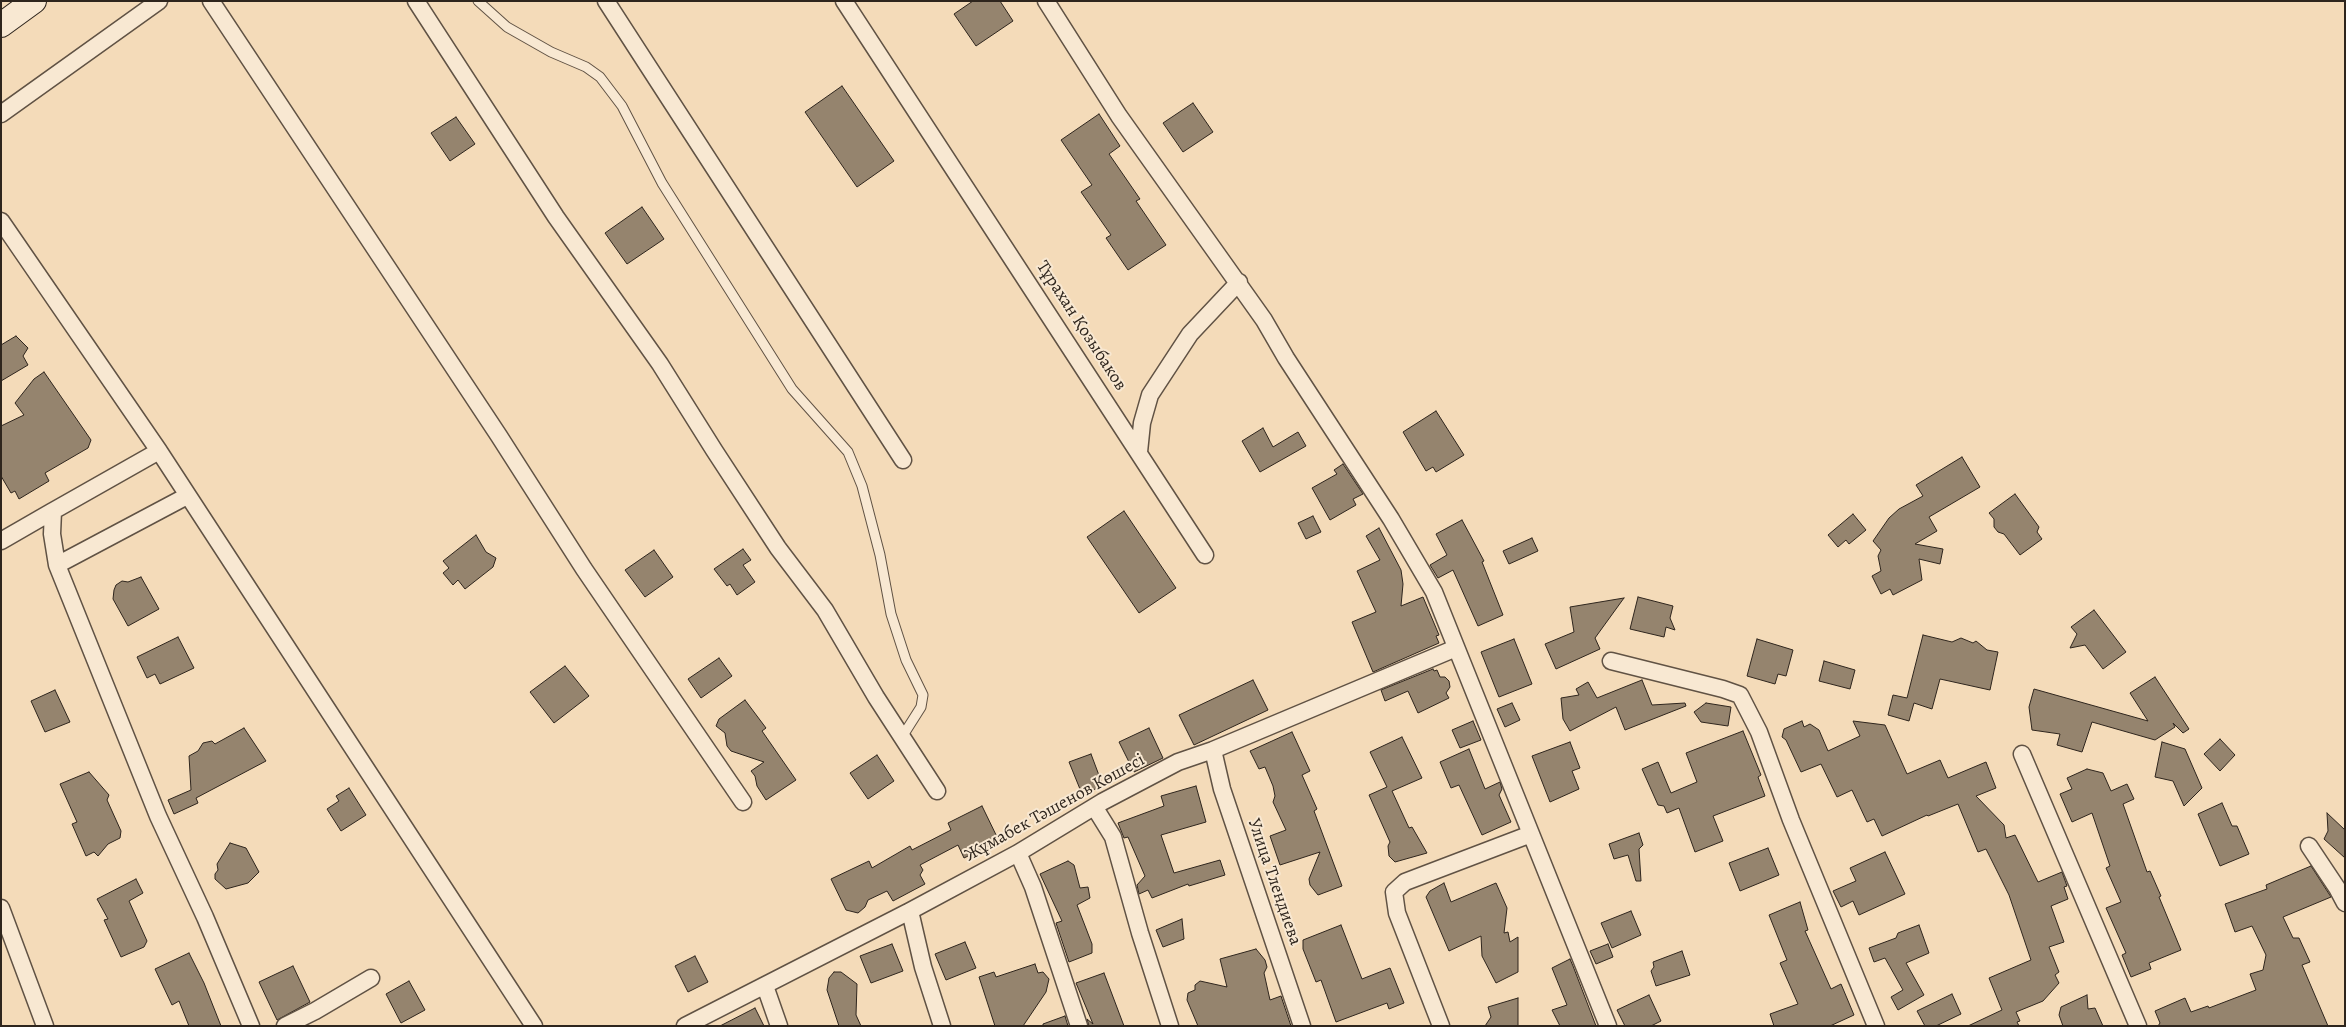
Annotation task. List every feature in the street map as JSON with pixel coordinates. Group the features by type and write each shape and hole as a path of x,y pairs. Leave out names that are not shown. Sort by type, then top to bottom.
{"main road":[{"path":"1,25 34,1"}],"street":[{"path":"1,114 159,1"},
{"path":"211,1 499,436 584,569 743,802"},
{"path":"416,1 556,217 660,364 778,548 824,610 937,791"},
{"path":"606,1 903,460"},
{"name":"Тұрахан Қозыбаков","path":"844,1 1205,555"},
{"path":"1046,1 1119,116 1239,282 1391,519 1434,592 1608,1026"},
{"path":"1,221 159,451 534,1026"},
{"path":"1139,452 1142,423 1150,395 1190,334 1239,282"},
{"path":"1,540 159,451"},
{"path":"57,565 187,496"},
{"path":"53,511 52,534 57,565 158,816 205,917 251,1026"},
{"name":"Жұмабек Тәшенов Көшесі","path":"685,1026 910,911 1018,853 1178,762 1213,750 1456,648"},
{"path":"1611,661 1723,688 1740,695 1758,732 1791,820 1876,1026"},
{"name":"Улица Тлендиева","path":"1213,750 1222,789 1302,1026"},
{"path":"2022,754 2138,1026"},
{"path":"1095,808 1113,837 1140,933 1170,1026"},
{"path":"1441,1026 1397,913 1394,892 1405,882 1531,834"},
{"path":"2309,846 2338,888 2345,903"},
{"path":"1018,853 1033,887 1079,1026"},
{"path":"1,908 45,1026"},
{"path":"910,911 922,967 942,1026"},
{"path":"285,1026 315,1011 371,978"},
{"path":"765,986 779,1026"}],"lane":[{"path":"478,1 507,27 551,52 586,67 600,78 622,106 662,183 792,389 848,452 862,486 880,555 891,614 906,660 923,695 921,707 902,737"}],"building":[{"path":"973,1 1000,1 1013,21 976,46 954,14"},
{"path":"842,86 894,161 857,187 805,112"},
{"path":"1193,103 1213,132 1183,152 1163,123"},
{"path":"1099,114 1120,146 1109,154 1140,199 1136,201 1166,245 1128,270 1106,238 1111,235 1081,192 1092,185 1061,140"},
{"path":"456,117 475,144 450,161 431,133"},
{"path":"642,207 664,239 627,264 605,233"},
{"path":"16,336 28,348 23,356 28,365 1,381 1,345"},
{"path":"44,372 91,440 88,448 45,473 49,481 19,499 15,491 11,493 1,476 1,426 24,415 15,403 34,379"},
{"path":"1436,411 1464,455 1436,472 1433,467 1426,471 1403,432"},
{"path":"1263,428 1273,447 1298,432 1306,446 1260,472 1242,441"},
{"path":"1962,457 1980,487 1929,517 1937,531 1915,544 1943,549 1940,564 1919,559 1922,580 1893,595 1890,589 1881,594 1872,576 1881,571 1878,556 1881,550 1873,541 1889,518 1899,509 1923,496 1916,485"},
{"path":"1343,464 1363,494 1353,499 1356,505 1330,520 1312,488 1337,474 1334,470"},
{"path":"2015,494 2039,527 2037,532 2042,539 2020,555 2004,534 1998,532 1994,527 1994,519 1989,513"},
{"path":"1124,511 1176,588 1139,613 1087,537"},
{"path":"1853,514 1866,530 1849,544 1846,540 1838,547 1828,535"},
{"path":"1313,516 1321,532 1306,539 1298,523"},
{"path":"1462,520 1484,561 1482,562 1503,615 1478,626 1453,570 1438,578 1430,565 1447,555 1436,534"},
{"path":"1379,528 1401,570 1403,584 1401,606 1423,597 1439,635 1436,636 1439,643 1373,672 1352,622 1376,612 1357,571 1380,560 1366,536"},
{"path":"476,535 486,552 496,558 493,567 465,589 458,580 453,585 443,573 449,568 443,561"},
{"path":"1532,538 1538,551 1509,564 1503,551"},
{"path":"743,549 751,560 743,565 755,582 737,595 730,584 727,586 714,569"},
{"path":"654,550 673,577 645,597 625,570"},
{"path":"141,577 159,609 128,626 113,599 114,590 116,585 122,581 128,582"},
{"path":"1638,597 1673,606 1670,618 1675,630 1666,627 1664,637 1630,629"},
{"path":"1624,598 1595,638 1600,649 1556,669 1545,644 1574,632 1570,607"},
{"path":"2094,610 2126,652 2103,669 2085,645 2070,648 2077,634 2071,627"},
{"path":"1923,635 1952,642 1961,638 1973,643 1976,641 1987,650 1998,652 1990,690 1940,679 1932,709 1914,703 1909,721 1888,715 1893,695 1907,698"},
{"path":"178,637 194,668 160,684 155,674 147,678 137,657"},
{"path":"1514,639 1532,684 1499,697 1481,652"},
{"path":"1757,639 1793,650 1786,676 1778,674 1775,684 1747,676"},
{"path":"719,658 732,676 701,698 688,679"},
{"path":"1824,661 1855,670 1850,689 1819,681"},
{"path":"565,666 589,696 554,723 530,692"},
{"path":"1433,669 1434,671 1437,670 1440,677 1445,677 1449,681 1450,687 1446,693 1449,698 1418,713 1408,691 1385,701 1381,690"},
{"path":"2155,677 2189,729 2183,733 2173,723 2175,727 2155,740 2092,722 2082,752 2057,745 2060,734 2032,730 2029,707 2034,689 2148,721 2130,693"},
{"path":"1253,680 1268,710 1194,745 1179,715"},
{"path":"1642,680 1652,705 1685,703 1686,706 1625,730 1616,707 1570,731 1563,719 1561,698 1579,695 1576,689 1588,682 1597,698"},
{"path":"55,690 70,722 45,732 31,701"},
{"path":"745,700 766,728 762,731 796,780 766,800 757,786 755,776 751,771 764,762 731,751 727,746 725,733 716,726 719,719"},
{"path":"1512,703 1520,720 1505,727 1497,709"},
{"path":"1706,703 1731,707 1728,726 1701,722 1694,712"},
{"path":"1473,721 1481,740 1460,748 1452,730"},
{"path":"1802,721 1804,727 1810,724 1819,730 1828,751 1860,736 1853,721 1885,725 1907,774 1940,760 1948,778 1986,762 1996,788 1976,796 2004,825 2006,838 2015,835 2038,882 2062,872 2067,886 2064,887 2068,899 2051,906 2064,942 2049,947 2059,972 2055,975 2059,983 2043,1001 2016,1012 2020,1021 2017,1022 2019,1026 1968,1026 2002,1010 1989,978 2031,960 2009,895 1986,849 1978,852 1958,804 1927,815 1882,836 1874,819 1867,822 1852,790 1837,797 1821,764 1801,772 1786,740 1782,737 1784,729"},
{"path":"244,728 266,761 196,798 198,803 174,814 168,800 191,790 189,756 198,751 203,743 212,741 215,744"},
{"path":"1149,728 1163,758 1134,772 1119,742"},
{"path":"1743,731 1761,775 1758,777 1765,796 1713,816 1723,841 1695,852 1679,808 1667,813 1664,806 1658,805 1642,769 1658,762 1671,793 1697,782 1686,753"},
{"path":"1292,732 1310,771 1302,775 1317,809 1314,811 1342,886 1318,895 1310,885 1309,879 1320,852 1280,865 1270,836 1286,830 1273,802 1275,796 1273,786 1265,767 1259,769 1250,751"},
{"path":"1402,737 1422,778 1392,791 1409,828 1412,827 1427,853 1395,862 1389,856 1388,846 1390,842 1369,795 1387,787 1370,752"},
{"path":"2220,739 2235,755 2220,771 2204,754"},
{"path":"1570,742 1580,768 1572,771 1579,789 1550,802 1532,756"},
{"path":"2162,742 2185,749 2202,788 2184,806 2173,781 2155,777"},
{"path":"1469,749 1485,789 1500,782 1502,789 1499,795 1511,822 1482,835 1459,785 1451,788 1440,762"},
{"path":"1091,754 1103,786 1082,794 1069,762"},
{"path":"877,755 894,781 868,799 850,773"},
{"path":"2087,769 2103,773 2111,791 2127,784 2134,799 2123,804 2147,872 2150,871 2161,896 2159,897 2181,950 2149,963 2151,969 2131,977 2122,955 2126,953 2106,908 2121,902 2106,868 2110,866 2092,813 2072,822 2060,794 2072,789 2067,778"},
{"path":"89,772 109,795 107,800 121,831 120,838 108,844 98,856 94,852 86,856 72,824 77,822 60,784"},
{"path":"1196,786 1206,822 1161,835 1174,873 1220,860 1225,875 1189,886 1188,884 1152,898 1148,890 1139,894 1137,885 1145,876 1128,837 1124,838 1118,823 1164,806 1161,796"},
{"path":"349,788 366,815 341,831 327,809 339,801 336,796"},
{"path":"2222,803 2232,826 2237,826 2249,854 2220,866 2198,814"},
{"path":"982,806 999,841 964,858 958,845 920,865 923,870 920,875 925,884 893,901 887,891 868,900 865,907 858,913 846,910 831,879 869,861 872,868 910,846 912,850 951,830 948,823"},
{"path":"2327,813 2345,830 2345,858 2324,839 2328,831"},
{"path":"1639,833 1643,845 1639,849 1641,881 1636,881 1628,855 1614,859 1609,844"},
{"path":"230,843 246,848 259,872 248,883 226,889 215,879 215,874 218,870 217,864"},
{"path":"1768,848 1779,875 1740,891 1729,863"},
{"path":"1885,852 1905,894 1859,915 1853,901 1841,907 1833,891 1856,881 1850,868"},
{"path":"1068,861 1074,865 1080,888 1088,887 1090,898 1077,905 1092,944 1092,953 1069,962 1056,923 1062,921 1040,874"},
{"path":"2311,866 2331,897 2283,917 2293,938 2299,938 2310,962 2302,965 2328,1026 2158,1026 2160,1023 2155,1011 2185,998 2191,1012 2208,1006 2209,1008 2256,990 2250,974 2263,970 2266,955 2252,926 2235,932 2225,904 2267,889 2266,885"},
{"path":"136,879 143,893 129,901 147,941 144,947 121,957 104,920 108,919 97,899"},
{"path":"1444,883 1451,902 1496,883 1507,908 1504,933 1508,932 1510,942 1518,937 1518,972 1496,983 1482,956 1481,936 1449,951 1426,897 1430,891"},
{"path":"1800,902 1808,930 1805,931 1831,989 1841,984 1854,1015 1830,1026 1774,1026 1770,1014 1798,1004 1780,963 1787,960 1769,915"},
{"path":"1631,911 1641,935 1612,948 1601,923"},
{"path":"1182,919 1184,939 1163,947 1156,930"},
{"path":"1341,925 1362,979 1390,968 1404,1003 1389,1009 1387,1003 1336,1022 1321,980 1316,982 1303,949 1303,940"},
{"path":"1919,925 1929,953 1906,963 1924,995 1898,1010 1891,997 1903,990 1885,958 1874,962 1869,948 1896,938 1898,933"},
{"path":"965,942 976,968 946,980 935,954"},
{"path":"892,944 903,971 871,983 860,956"},
{"path":"1608,944 1613,957 1596,964 1590,951"},
{"path":"1256,949 1265,960 1267,967 1264,973 1270,1000 1281,996 1291,1026 1198,1026 1187,1000 1188,993 1195,990 1195,985 1200,981 1227,987 1220,959"},
{"path":"1682,951 1690,975 1656,986 1651,971 1654,967 1653,962"},
{"path":"189,953 204,983 221,1026 189,1026 179,1001 172,1005 155,969"},
{"path":"695,956 708,982 688,992 675,966"},
{"path":"1570,959 1596,1026 1560,1026 1552,1010 1567,1005 1552,968"},
{"path":"1035,964 1038,973 1043,972 1049,979 1046,992 1023,1026 995,1026 979,977 994,972 996,977"},
{"path":"293,966 310,1002 277,1020 259,982"},
{"path":"834,972 841,972 857,984 856,1015 861,1026 839,1026 827,990 829,978"},
{"path":"1104,973 1124,1026 1089,1026 1087,1019 1093,1024 1076,983"},
{"path":"409,981 425,1010 401,1023 386,994"},
{"path":"1952,994 1961,1014 1936,1026 1925,1026 1917,1011"},
{"path":"1649,995 1661,1021 1651,1026 1625,1026 1617,1010"},
{"path":"2087,995 2088,1009 2095,1008 2103,1026 2063,1026 2059,1015 2061,1007"},
{"path":"1518,998 1518,1026 1485,1026 1491,1017 1488,1007"},
{"path":"755,1008 764,1026 720,1026"},
{"path":"1065,1016 1068,1026 1043,1026 1043,1024"}]}
